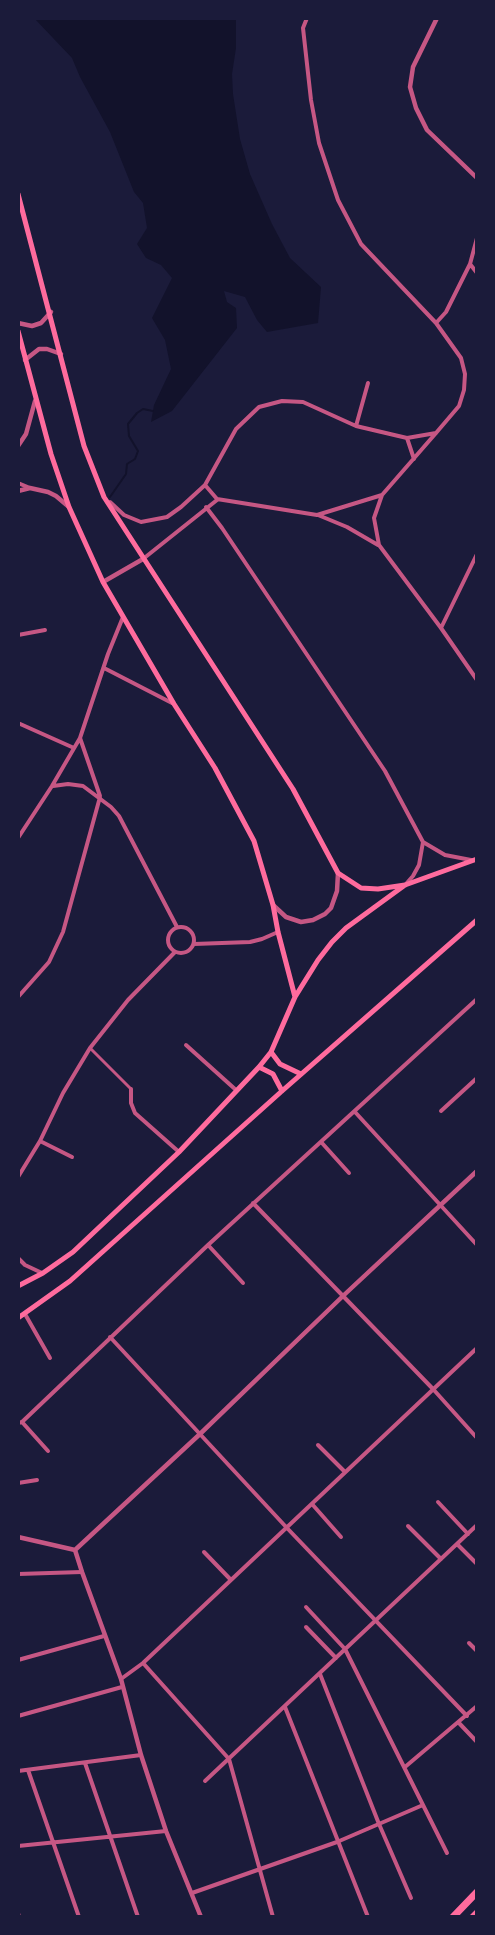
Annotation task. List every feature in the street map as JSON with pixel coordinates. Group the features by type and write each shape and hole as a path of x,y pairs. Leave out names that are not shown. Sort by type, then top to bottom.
{"highway":[{"path":"453,1917 477,1892"},
{"path":"473,1917 477,1913"}],"main road":[{"path":"18,194 51,312 84,446 104,497 293,789 338,873 361,888 378,889 405,885 475,860"},
{"path":"18,332 35,401 69,507 103,582 174,704 215,768 257,848 295,997"},
{"path":"18,1286 73,1252 179,1152 271,1052 295,997 332,942 346,928 405,885"},
{"path":"18,1318 70,1281 477,920"},
{"path":"271,1052 280,1065 301,1074"},
{"path":"259,1067 273,1074 282,1091"}],"street":[{"path":"307,18 303,28 311,100 319,143 338,200 361,244 436,323 461,358 465,374 464,390 459,406 382,495 374,518 379,545"},
{"path":"437,18 413,67 410,87 427,130 477,178"},
{"path":"436,323 446,312 470,264 477,238"},
{"path":"470,264 477,273"},
{"path":"18,323 32,326 41,323 51,312"},
{"path":"25,360 39,349 61,354"},
{"path":"356,426 368,383"},
{"path":"18,446 26,434 35,401"},
{"path":"104,497 124,515 141,522 167,517 182,507 205,485 236,429 259,407 282,401 303,402 356,426 406,438 436,433"},
{"path":"406,438 414,459"},
{"path":"18,483 56,496 69,507"},
{"path":"205,485 217,500"},
{"path":"18,490 30,488"},
{"path":"317,515 382,495"},
{"path":"103,582 143,559 217,500 317,515 347,527 379,545 477,680"},
{"path":"206,507 385,771 423,842 445,855 475,860"},
{"path":"441,628 477,554"},
{"path":"18,838 20,831 52,786 80,738 123,617"},
{"path":"18,635 45,630"},
{"path":"104,668 174,704"},
{"path":"18,723 74,748"},
{"path":"18,997 49,962 63,932 100,797 80,738"},
{"path":"52,786 76,784 83,786 100,797 118,816 177,927"},
{"path":"405,885 419,865 423,842"},
{"path":"273,905 286,917 301,922 313,920 331,908 337,891 338,873"},
{"path":"194,944 192,932 188,928 177,927 170,932 168,939 170,947 175,952 187,952 194,944 250,942 278,932"},
{"path":"18,1177 90,1048 128,1000 175,952"},
{"path":"48,1451 20,1422 208,1245 477,999"},
{"path":"186,1045 236,1090"},
{"path":"90,1048 131,1089 131,1103 135,1113 179,1152"},
{"path":"441,1111 477,1078"},
{"path":"355,1112 477,1245"},
{"path":"40,1141 72,1157"},
{"path":"322,1143 349,1173"},
{"path":"75,1550 477,1171"},
{"path":"254,1203 344,1295 477,1438"},
{"path":"208,1245 243,1284"},
{"path":"18,1258 42,1273"},
{"path":"25,1314 50,1358"},
{"path":"110,1337 287,1528 467,1716"},
{"path":"120,1679 143,1663 477,1348"},
{"path":"318,1445 345,1472"},
{"path":"18,1483 37,1480"},
{"path":"438,1502 468,1534"},
{"path":"312,1504 341,1537"},
{"path":"408,1526 441,1558"},
{"path":"205,1780 441,1558 476,1529"},
{"path":"18,1537 75,1550"},
{"path":"457,1544 477,1564"},
{"path":"75,1550 120,1679 141,1755 166,1831 192,1893 199,1917"},
{"path":"204,1552 231,1580"},
{"path":"18,1574 81,1572"},
{"path":"306,1608 345,1649 447,1853"},
{"path":"306,1627 336,1658"},
{"path":"18,1660 104,1636"},
{"path":"469,1643 477,1651"},
{"path":"143,1663 229,1759 273,1917"},
{"path":"320,1674 411,1898"},
{"path":"18,1716 122,1687"},
{"path":"405,1767 477,1706"},
{"path":"285,1707 368,1917"},
{"path":"459,1723 477,1742"},
{"path":"18,1772 141,1755"},
{"path":"86,1763 138,1917"},
{"path":"28,1770 79,1917"},
{"path":"192,1893 337,1842 423,1805"},
{"path":"18,1846 166,1831"}],"shaded area":[{"path":"34,18 236,18 233,94 240,139 250,174 290,258 321,287 318,323 267,332 257,320 245,297 224,291 227,302 236,308 237,328 172,411 151,422 154,405 171,369 165,340 152,318 172,278 161,265 146,258 137,244 147,228 143,203 134,192 110,132 72,58"}],"waterway":[{"path":"110,497 126,474 127,464 135,459 138,451 129,436 128,424 143,409 153,411"}]}
